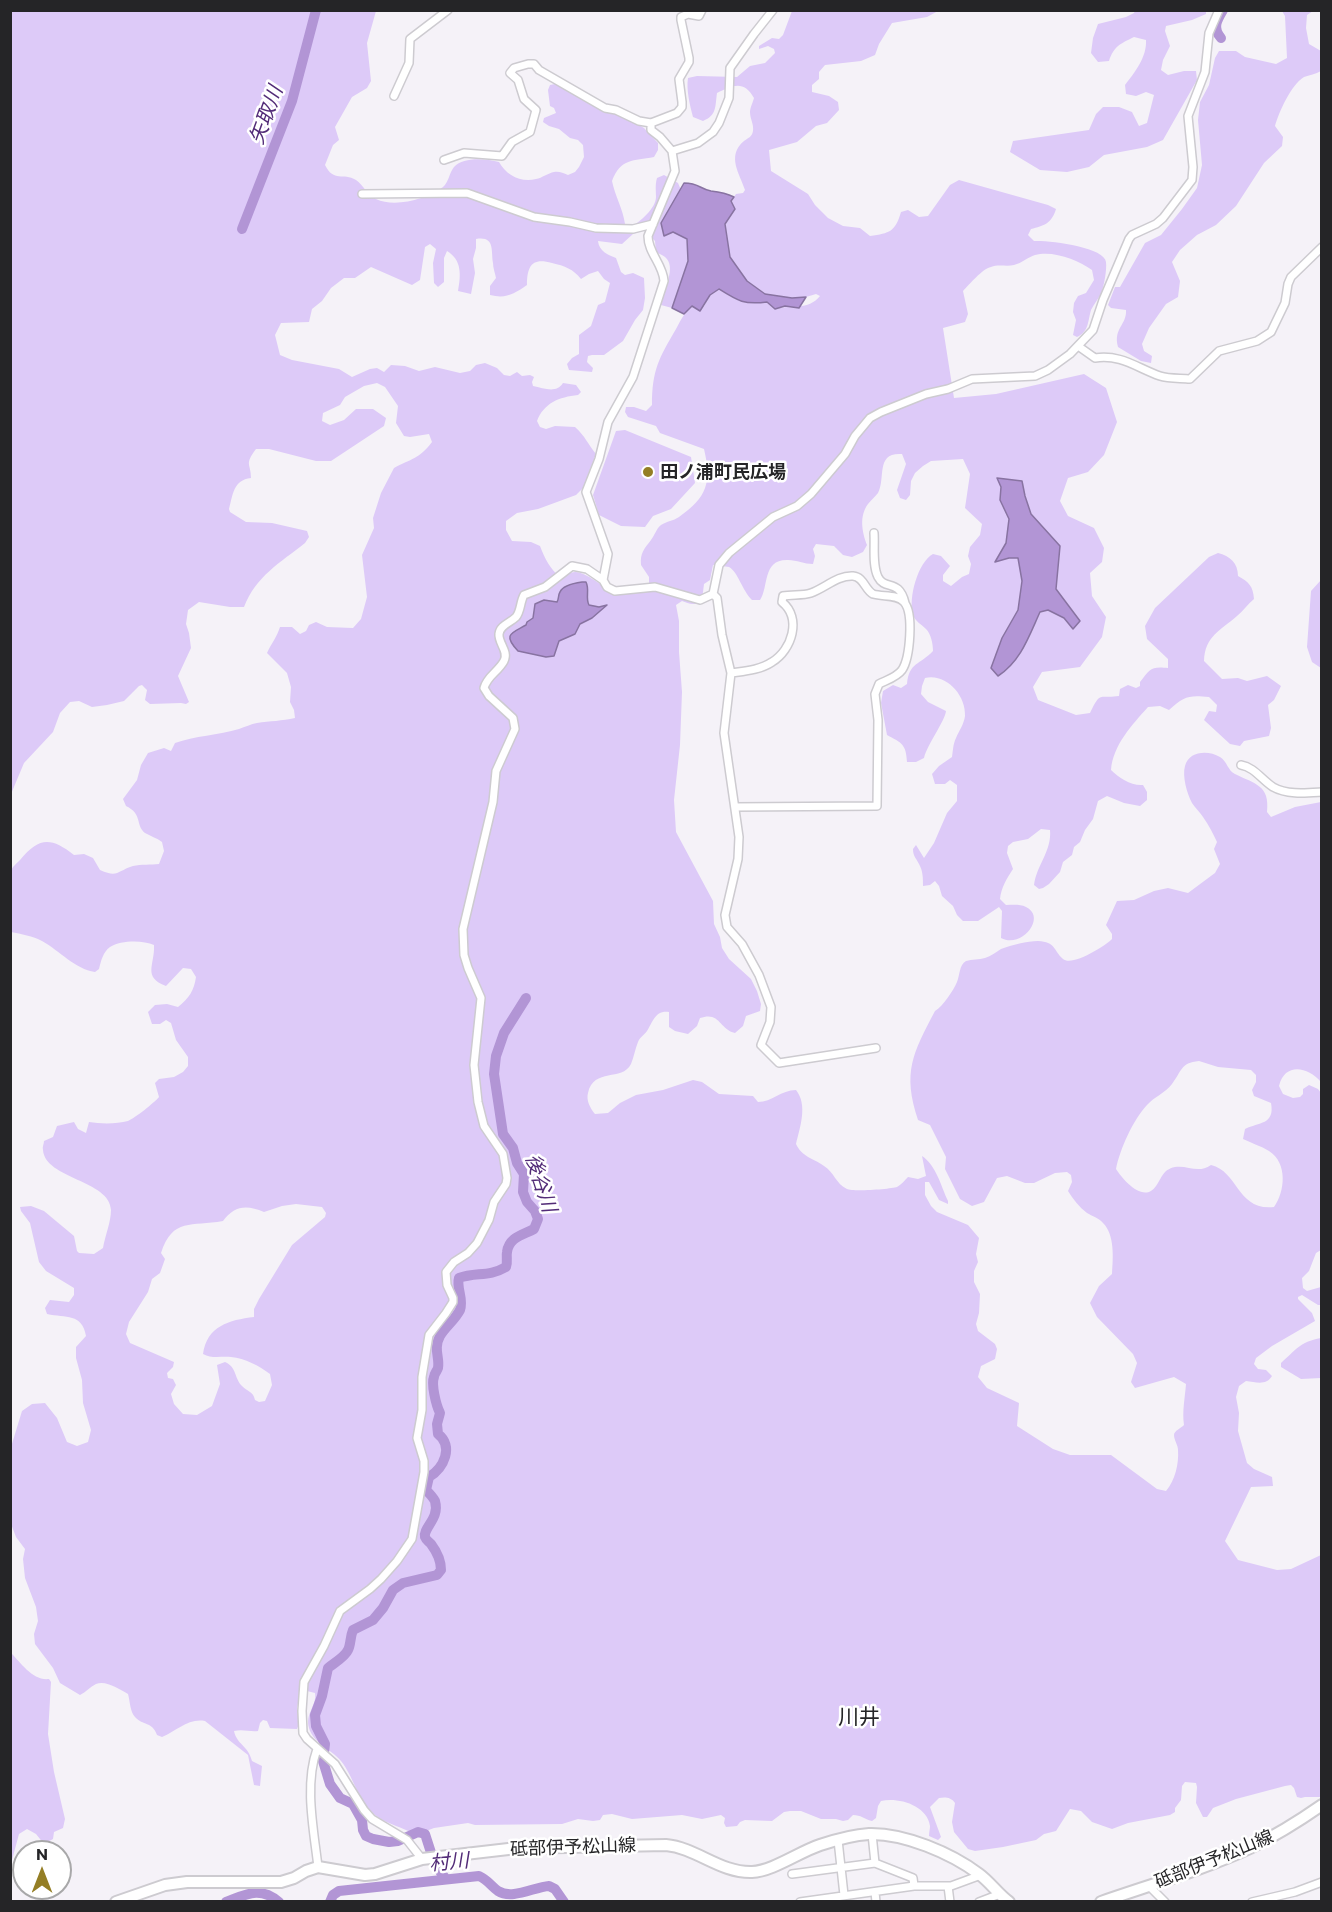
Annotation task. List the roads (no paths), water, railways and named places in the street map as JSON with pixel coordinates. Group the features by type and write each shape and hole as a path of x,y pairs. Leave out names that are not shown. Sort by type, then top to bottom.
{"main road":[{"name":"砥部伊予松山線","path":"1101,1902 1250,1848 1297,1823 1322,1805"},
{"name":"砥部伊予松山線","path":"318,1867 375,1875 422,1859 517,1848 666,1845 696,1853 736,1871 755,1872 818,1846 872,1834 892,1837 942,1852 981,1875 1004,1899"},
{"path":"116,1902 165,1885 187,1882 281,1882 318,1867"}],"street":[{"path":"394,96 409,63 410,39 448,10"},
{"path":"444,160 464,153 501,156 512,142 530,132 536,110 524,99 518,80 510,73 514,68 528,64 534,64 539,70 605,108 639,120 651,123 677,113 682,107 679,79 689,58 681,21 684,15 699,16 702,10"},
{"path":"672,152 698,143 713,132 729,98 730,68 773,10"},
{"path":"713,594 719,565 729,553 773,517 796,506 811,494 845,454 855,436 870,418 972,379 1035,376 1061,362 1093,330 1129,239 1132,235 1156,224 1163,218 1192,180 1193,167 1188,116 1205,72 1209,33 1219,10"},
{"path":"603,580 608,554 586,492 600,459 608,422 633,377 664,281 664,272 648,244 648,236 675,171 672,152 651,130 651,123"},
{"path":"362,194 467,194 534,218 596,228 633,230 653,224"},
{"path":"1078,346 1095,358 1111,357 1162,377 1190,379 1219,351 1257,341 1271,332 1285,303 1291,277 1322,248"},
{"path":"735,807 877,806 878,720 875,694 879,684 898,675 903,669 908,656 909,631 907,609 900,590 883,582 878,575 874,533"},
{"path":"422,1859 407,1840 372,1819 358,1802 335,1764 303,1733 302,1711 304,1682 340,1611 381,1579 412,1539 424,1472 424,1461 417,1438 422,1410 422,1377 427,1341 433,1328 453,1302 452,1293 447,1285 446,1272 454,1262 468,1253 477,1243 507,1178 503,1154 484,1126 478,1102 474,1065 481,998 468,968 463,939 464,919 493,802 496,771 515,729 513,718 489,696 484,688 486,682 503,661 504,649 499,637 500,631 517,616 524,595 545,587 566,569 572,567 587,569 615,591 655,587 700,600 713,594"},
{"path":"731,673 758,669 780,656 793,628 791,611 782,602 783,596 811,593 838,580 853,576 858,577 872,593 897,598 904,603"},
{"path":"713,594 717,598 722,635 731,673 724,733 739,848 725,915 727,927 742,944 759,975 771,1007 770,1022 761,1046 779,1063 876,1048"},
{"path":"1241,765 1247,766 1275,788 1304,793 1322,792"},
{"path":"317,1749 311,1794 318,1867"},
{"path":"872,1834 875,1863"},
{"path":"838,1840 844,1895"},
{"path":"792,1874 875,1863 913,1878 914,1886"},
{"path":"801,1902 914,1886 948,1886 981,1875"},
{"path":"1252,1902 1295,1892 1322,1882"},
{"path":"948,1886 950,1902"},
{"path":"1149,1886 1165,1902"},
{"path":"875,1892 876,1902"},
{"path":"979,1902 1004,1899"}],"waterway":[{"name":"矢取川","path":"242,229 292,101 316,10"},
{"path":"1221,38 1216,27 1223,10"},
{"name":"後谷川","path":"446,1879 435,1865 425,1834 418,1832 398,1841 389,1842 366,1836 362,1820 353,1804 340,1798 330,1784 323,1761 325,1744 316,1726 315,1715 328,1668 347,1653 353,1630 373,1620 393,1590 403,1583 437,1575 441,1570 437,1553 425,1537 426,1530 434,1518 436,1507 435,1501 426,1490 429,1477 443,1463 446,1451 443,1439 438,1434 437,1424 440,1413 433,1384 438,1368 438,1341 460,1310 459,1278 494,1272 506,1267 508,1247 517,1237 534,1229 538,1219 523,1192 524,1174 517,1163 513,1148 503,1134 494,1074 496,1056 504,1033 526,998"},
{"name":"村川","path":"330,1902 333,1895 339,1891 479,1876 498,1891 510,1894 549,1886 555,1889 564,1902"},
{"name":"村川","path":"226,1902 253,1893 266,1894 279,1902"}],"place":[{"name":"田ノ浦町民広場","path":"648,472"}],"district":[{"name":"川井","path":"859,1717"}]}
